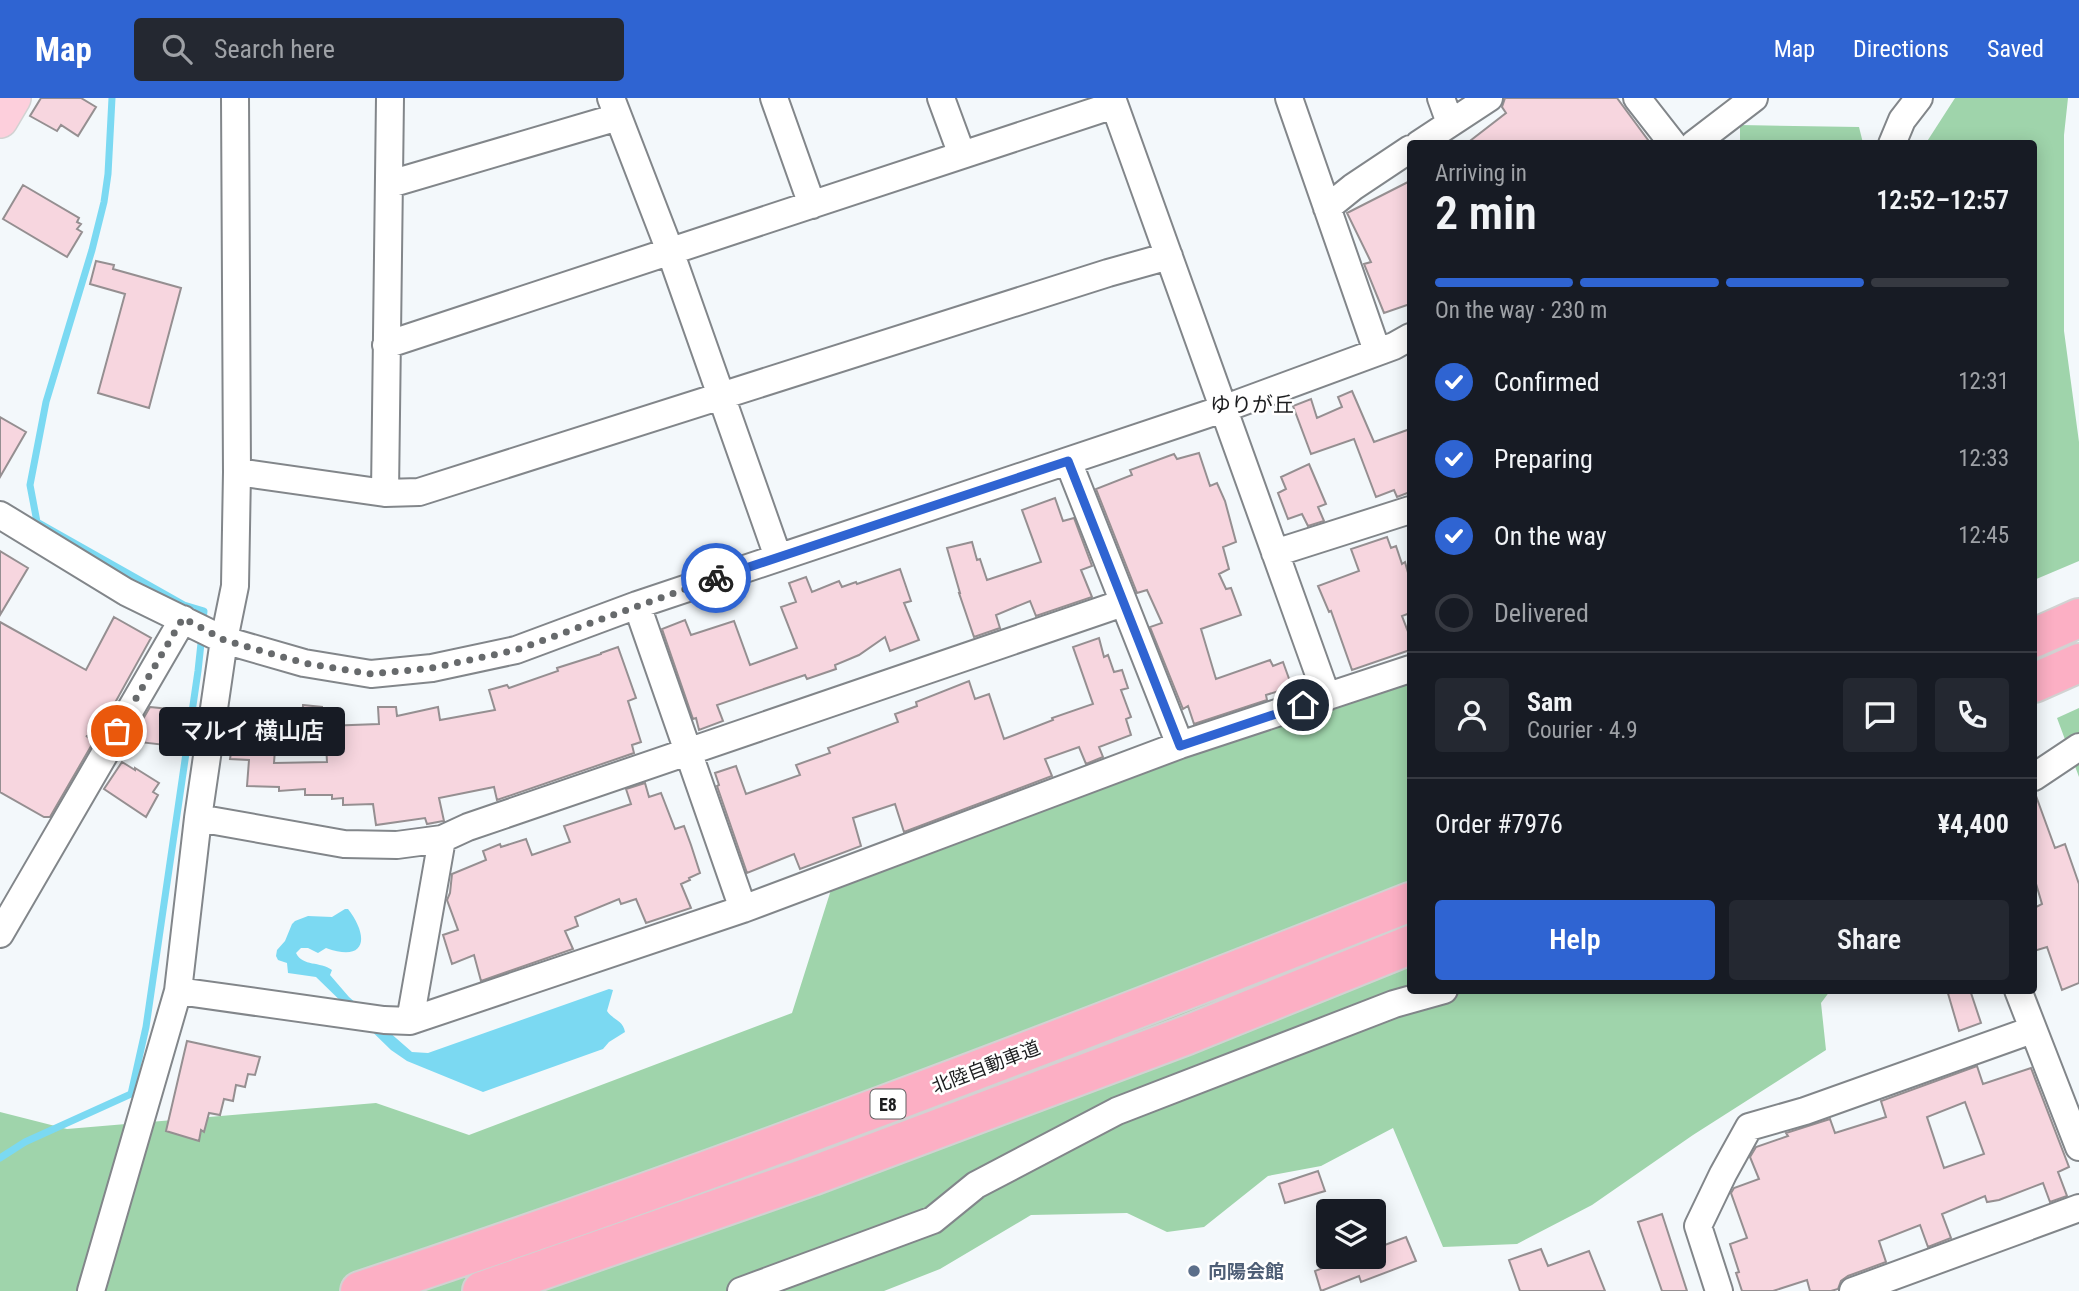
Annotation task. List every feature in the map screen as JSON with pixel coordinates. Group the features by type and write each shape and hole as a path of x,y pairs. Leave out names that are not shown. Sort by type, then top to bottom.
{"highway":[{"path":"2037,637 2079,618"},
{"path":"2037,682 2079,663"},
{"name":"北陸自動車道","path":"360,1291 813,1132 1172,996 1407,903"},
{"name":"北陸自動車道","path":"482,1291 812,1176 1187,1035 1407,947"}],"main road":[{"path":"0,120 13,98"}],"street":[{"path":"91,1291 178,991 221,639 235,586 235,98"},
{"path":"385,493 390,98"},
{"path":"774,98 812,205"},
{"path":"941,98 962,155"},
{"path":"1289,98 1377,351"},
{"path":"1441,98 1450,123"},
{"path":"1425,140 1489,98"},
{"path":"1637,98 1670,140"},
{"path":"1699,140 1754,98"},
{"path":"1894,140 1902,120 1919,98"},
{"path":"386,345 962,155 1113,102 1327,697"},
{"path":"390,184 615,107 670,251 778,557"},
{"path":"1327,208 1407,151"},
{"path":"237,472 385,493 419,492 1169,256"},
{"path":"0,515 126,593 221,639 304,663 371,674 432,668 516,650 778,557 1223,410 1394,346 1407,339"},
{"path":"1068,461 1180,746"},
{"path":"1275,553 1407,519"},
{"path":"198,818 344,844 397,845 442,839 468,827 1123,603"},
{"path":"637,605 743,909"},
{"path":"0,934 186,620"},
{"path":"178,991 384,1020 410,1021 743,909 1180,746 1407,670"},
{"path":"2037,775 2079,747"},
{"path":"410,1021 442,839"},
{"path":"741,1291 933,1220 976,1185 1117,1111 1394,1004 1430,994"},
{"path":"2019,994 2079,1147"},
{"path":"1720,1291 1698,1226 1749,1128 2032,1030"},
{"path":"1853,1291 2079,1208"}],"green space":[{"path":"1955,98 2068,98 2064,135 2064,331 2079,442 2079,561 2037,579 2037,140 1928,140"},
{"path":"1740,125 1859,127 1862,140 1740,140"},
{"path":"1407,670 1407,994 1828,994 1821,1003 1826,1050 1693,1135 1592,1205 1517,1244 1443,1247 1393,1128 1321,1166 1268,1176 1204,1227 1167,1232 1127,1213 1031,1215 940,1269 884,1291 0,1291 0,1112 67,1129 376,1103 469,1135 792,1013 836,874"},
{"path":"2079,708 2079,777 2057,718"}],"water":[{"path":"348,909 355,919 359,929 361,937 357,949 340,952 326,948 318,953 301,948 296,953 307,962 332,970 330,975 349,997 412,1052 428,1053 609,989 613,990 607,1011 622,1025 625,1032 603,1049 483,1092 407,1061 391,1050 316,977 288,973 287,963 278,960 276,956 295,921 308,916 332,917"}],"building":[{"path":"41,98 81,98 96,107 78,136 61,125 57,131 30,116"},
{"path":"1505,98 1617,98 1648,140 1471,140 1506,113 1502,107"},
{"path":"1407,183 1407,305 1384,313 1364,264 1371,262 1347,213"},
{"path":"23,185 79,218 77,222 81,224 77,229 82,232 67,257 3,219"},
{"path":"96,261 114,265 113,269 181,288 149,408 98,393 125,294 90,284"},
{"path":"1352,391 1374,442 1407,430 1407,493 1397,497 1394,490 1376,497 1354,439 1311,454 1293,406 1311,399 1317,418 1342,407 1338,397"},
{"path":"0,417 26,432 0,477"},
{"path":"1199,453 1210,486 1217,483 1225,501 1236,542 1223,547 1229,569 1219,574 1226,589 1231,588 1241,615 1201,629 1216,679 1270,660 1273,666 1283,662 1292,687 1266,695 1267,700 1194,724 1188,706 1183,709 1150,627 1162,623 1147,590 1137,593 1096,489 1132,475 1130,470 1174,454 1177,459"},
{"path":"1309,464 1326,504 1318,507 1324,521 1308,526 1302,514 1288,519 1278,493 1286,489 1281,477"},
{"path":"1055,498 1063,521 1074,518 1092,566 1081,570 1092,597 1036,616 1030,601 996,615 1000,628 974,637 947,548 972,542 987,580 1041,562 1022,510"},
{"path":"1387,537 1391,548 1396,546 1402,564 1405,562 1407,569 1407,614 1402,616 1407,629 1407,651 1352,670 1331,611 1329,612 1318,586 1359,571 1351,549"},
{"path":"0,551 28,568 0,615"},
{"path":"900,569 911,601 904,603 919,640 890,651 885,637 859,655 835,665 836,669 807,679 805,675 717,705 723,721 699,730 662,629 685,620 691,635 734,621 750,665 797,648 781,607 796,602 789,583 806,577 812,592 839,581 842,587"},
{"path":"114,617 151,638 96,737 86,736 94,741 50,817 44,817 0,792 0,622 86,670"},
{"path":"1099,638 1104,657 1108,655 1114,672 1122,670 1128,688 1121,690 1131,717 1126,719 1131,735 1099,747 1103,757 1086,764 1079,747 1045,759 1052,776 904,832 895,804 853,818 861,846 800,869 794,854 747,873 715,773 736,766 746,794 800,775 796,765 830,753 828,748 898,722 895,714 917,706 916,702 969,681 975,699 989,694 1004,739 1093,704 1073,647"},
{"path":"618,647 636,698 628,701 641,742 632,745 634,753 497,800 494,787 439,798 444,821 427,824 425,818 376,825 373,804 343,805 343,798 332,799 332,795 305,795 305,789 279,791 279,787 247,786 249,760 230,759 233,739 249,740 250,708 278,710 274,763 327,762 325,726 379,724 378,707 396,707 397,716 438,707 440,720 495,710 489,690 507,685 509,688"},
{"path":"303,705 322,707 322,725 302,723"},
{"path":"150,707 169,709 165,745 139,742 143,719"},
{"path":"122,762 159,783 153,792 158,795 146,817 104,789"},
{"path":"645,783 649,797 661,793 675,829 684,826 691,845 700,873 681,884 691,908 646,923 636,899 621,904 619,899 575,917 578,926 565,931 573,949 481,981 474,955 452,964 443,935 458,930 447,900 452,874 486,860 483,851 500,844 501,847 526,839 532,855 570,842 564,826 631,804 626,789"},
{"path":"2037,799 2055,848 2065,844 2079,884 2079,983 2062,990 2047,947 2037,950 2037,906 2042,904 2037,887"},
{"path":"1948,994 1971,994 1981,1023 1959,1031"},
{"path":"187,1041 260,1057 255,1075 248,1074 245,1087 236,1085 233,1101 224,1099 220,1115 209,1113 199,1141 166,1131"},
{"path":"1977,1066 1983,1084 2031,1068 2069,1167 2058,1172 2067,1196 2050,1202 2043,1183 1999,1200 1987,1202 1985,1196 1942,1214 1951,1238 1928,1247 1920,1225 1879,1241 1886,1262 1848,1276 1841,1281 1838,1289 1810,1291 1807,1280 1773,1291 1742,1291 1730,1244 1747,1238 1731,1193 1734,1188 1759,1179 1750,1157 1756,1147 1788,1136 1786,1133 1830,1119 1835,1133 1886,1117 1881,1101","holes":["1965,1102 1984,1154 1944,1168 1927,1117"]},
{"path":"1318,1171 1325,1191 1285,1203 1279,1184"},
{"path":"1662,1214 1687,1291 1662,1291 1638,1222"},
{"path":"1406,1237 1416,1261 1361,1282 1359,1276 1321,1291 1315,1271 1320,1269 1386,1269 1386,1244"},
{"path":"1541,1249 1548,1266 1589,1251 1605,1291 1520,1291 1509,1260"}],"waterway":[{"path":"112,98 104,202 46,402 30,485 37,522 184,605 204,611 203,622"},
{"path":"0,1158 25,1142 131,1094 146,1027 202,634"}],"way so far":[{"path":"117,731 183,618 224,640 304,663 371,674 432,668 516,650 716,578"}],"place":[{"name":"マルイ 横山店","path":"117,731"},
{"name":"向陽会館","path":"1194,1271"}],"district":[{"name":"ゆりが丘","path":"1252,405"}],"route":[{"path":"716,578 1068,461 1180,746 1303,705"}]}
